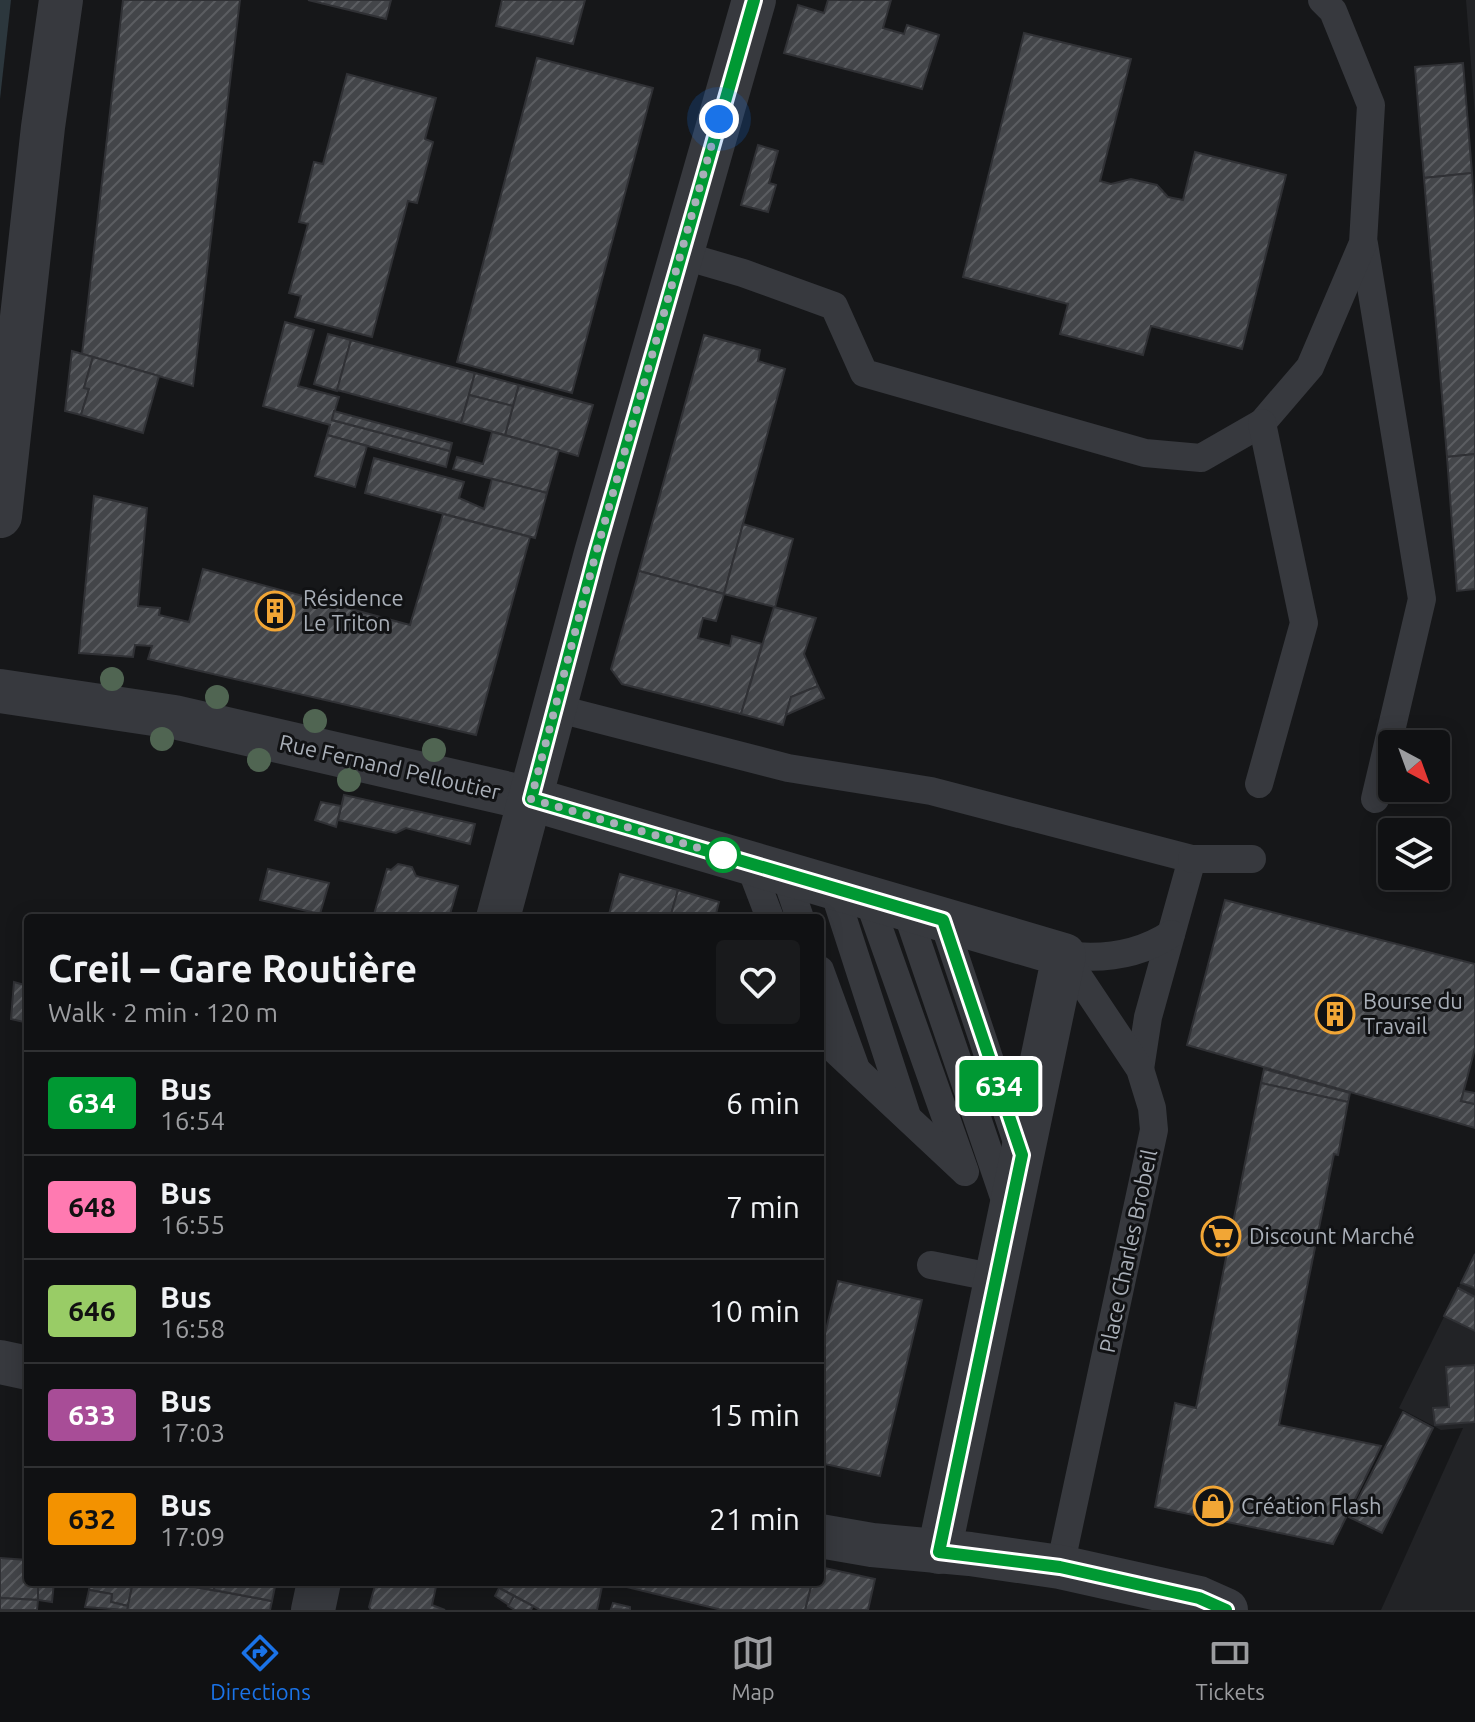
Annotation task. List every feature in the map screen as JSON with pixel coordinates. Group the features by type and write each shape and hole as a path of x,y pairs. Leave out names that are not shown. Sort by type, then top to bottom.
{"street":[{"path":"0,516 43,127 61,0"},
{"path":"499,914 754,0"},
{"name":"Rue Fernand Pelloutier","path":"0,691 174,717 531,799 1064,955"},
{"path":"939,1552 1064,955"},
{"path":"0,1362 24,1367"},
{"path":"824,1537 1060,1567 1199,1598 1226,1610"},
{"path":"313,1610 318,1586"}],"lane":[{"path":"1322,0 1333,11 1371,105 1363,243 1422,599 1375,799"},
{"path":"681,255 743,273 834,306 864,373 1145,453 1201,458 1262,423 1310,367 1363,243"},
{"path":"1259,784 1304,623 1262,423"},
{"path":"555,708 788,768 931,791 1192,859 1252,859"},
{"path":"1140,1069 1148,1017 1192,859"},
{"path":"767,868 770,914"},
{"path":"767,868 797,914"},
{"path":"887,904 907,1117"},
{"path":"887,904 1022,1155"},
{"path":"887,904 965,1172"},
{"path":"887,904 1009,1214"},
{"path":"1064,955 1110,957 1155,944 1171,934"},
{"name":"Place Charles Brobeil","path":"1060,1567 1154,1130 1152,1108 1140,1069 1064,955"},
{"path":"824,981 857,1070"},
{"path":"824,1040 1009,1214"},
{"path":"931,1265 996,1278"}],"shaded area":[{"path":"0,0 11,0 0,99"},
{"path":"1466,0 1475,0 1475,116"},
{"path":"1475,1254 1475,1610 1381,1610 1463,1428 1441,1430 1399,1408"}],"building":[{"path":"123,0 240,0 193,386 82,354"},
{"path":"308,0 391,0 386,19"},
{"path":"502,0 585,0 573,44 496,26"},
{"path":"828,0 891,0 883,28 904,34 907,25 939,35 922,89 784,53 798,5 824,13"},
{"path":"1024,33 1131,59 1100,181 1111,184 1131,179 1157,185 1168,197 1183,200 1195,152 1286,175 1242,349 1151,326 1143,355 1060,334 1068,304 963,277"},
{"path":"537,58 653,88 572,393 457,362"},
{"path":"1463,63 1472,173 1424,178 1415,67"},
{"path":"347,74 436,98 425,139 433,142 417,203 408,201 372,337 295,317 301,296 289,293 308,224 299,222 314,162 323,164"},
{"path":"758,145 778,151 769,183 776,185 768,212 741,205"},
{"path":"1472,173 1475,215 1475,454 1447,457 1424,178"},
{"path":"285,322 314,330 298,386 339,397 332,420 450,451 446,467 327,435 330,425 263,406"},
{"path":"328,334 351,340 337,391 314,384"},
{"path":"704,335 760,350 758,361 785,369 724,594 639,571"},
{"path":"351,340 475,373 461,423 337,390"},
{"path":"72,351 93,357 84,388 89,389 81,415 65,411"},
{"path":"93,357 159,376 143,433 81,415 89,389 84,388"},
{"path":"475,373 519,385 513,406 469,395"},
{"path":"519,385 593,405 578,456 505,435"},
{"path":"469,395 513,406 505,435 461,423"},
{"path":"334,411 452,443 450,451 332,420"},
{"path":"492,432 559,450 547,493 453,469 457,457 483,464"},
{"path":"327,435 367,446 355,487 315,476"},
{"path":"1475,454 1475,589 1457,591 1447,457"},
{"path":"374,458 464,482 459,498 484,509 492,479 547,493 535,538 365,493"},
{"name":"Résidence Le Triton","path":"94,496 147,508 138,606 160,608 159,615 189,622 203,569 410,625 443,514 530,537 476,735 148,659 152,646 135,645 133,657 79,653"},
{"path":"743,524 793,539 775,607 724,594"},
{"path":"639,571 724,594 716,621 703,618 698,638 730,646 732,636 762,644 741,714 622,684 611,669"},
{"path":"774,607 816,618 804,654 818,686 791,697 783,725 741,714"},
{"path":"818,686 824,698 786,715 791,697"},
{"path":"344,795 475,824 470,844 406,828 396,833 338,820"},
{"path":"321,802 341,806 336,827 315,820"},
{"path":"398,864 412,867 416,876 458,886 450,914 374,914 387,869 391,870"},
{"path":"268,869 329,883 320,914 260,900"},
{"path":"620,874 678,890 671,914 609,914"},
{"path":"678,890 719,902 716,914 671,914"},
{"name":"Bourse du Travail","path":"1225,900 1475,964 1475,1048 1461,1101 1475,1104 1475,1128 1187,1045"},
{"path":"14,982 24,985 24,1022 11,1019"},
{"path":"1264,1069 1350,1093 1348,1102 1261,1083"},
{"path":"1261,1083 1348,1102 1338,1155 1334,1154 1279,1425 1381,1446 1333,1544 1155,1507 1175,1403 1196,1408"},
{"path":"1464,1091 1475,1093 1475,1104 1461,1101"},
{"path":"1475,1254 1475,1288 1461,1283"},
{"path":"838,1281 922,1300 880,1476 824,1464 824,1338"},
{"path":"1458,1288 1475,1297 1475,1331 1444,1316"},
{"path":"1475,1365 1475,1422 1435,1425 1433,1408 1449,1407 1446,1367"},
{"path":"1403,1412 1433,1428 1382,1533 1349,1517"},
{"path":"0,1558 24,1560 24,1586 38,1586 38,1600 0,1598"},
{"path":"824,1568 875,1579 868,1610 805,1610 811,1586 824,1586"},
{"path":"38,1586 54,1586 52,1602 38,1600"},
{"path":"90,1586 132,1586 128,1606 111,1602 112,1594 89,1590"},
{"path":"132,1586 189,1586 272,1601 270,1610 127,1610"},
{"path":"196,1586 214,1586 214,1590"},
{"path":"214,1586 275,1586 272,1601 214,1590"},
{"path":"375,1586 436,1586 432,1605 445,1610 371,1610 369,1607"},
{"path":"496,1586 602,1586 597,1610 540,1610"},
{"path":"623,1586 811,1586 805,1610 722,1610"},
{"path":"499,1588 514,1596 509,1605 495,1596"},
{"path":"89,1590 112,1594 111,1602 128,1606 127,1610 85,1607"},
{"path":"514,1596 533,1606 531,1610 515,1610 508,1606"},
{"path":"0,1598 38,1600 37,1610 0,1610"},
{"path":"613,1603 630,1607 630,1610 611,1609"}],"bus line":[{"name":"634","path":"754,0 596,553 531,799 943,920 1022,1155 939,1552 1060,1567 1199,1598 1226,1610"}],"place":[{"name":"Résidence Le Triton","path":"275,611"},
{"name":"Bourse du Travail","path":"1335,1014"},
{"name":"Discount Marché","path":"1221,1236"},
{"name":"Création Flash","path":"1213,1506"}],"route":[{"path":"719,119 596,553 531,799 723,855"}]}
